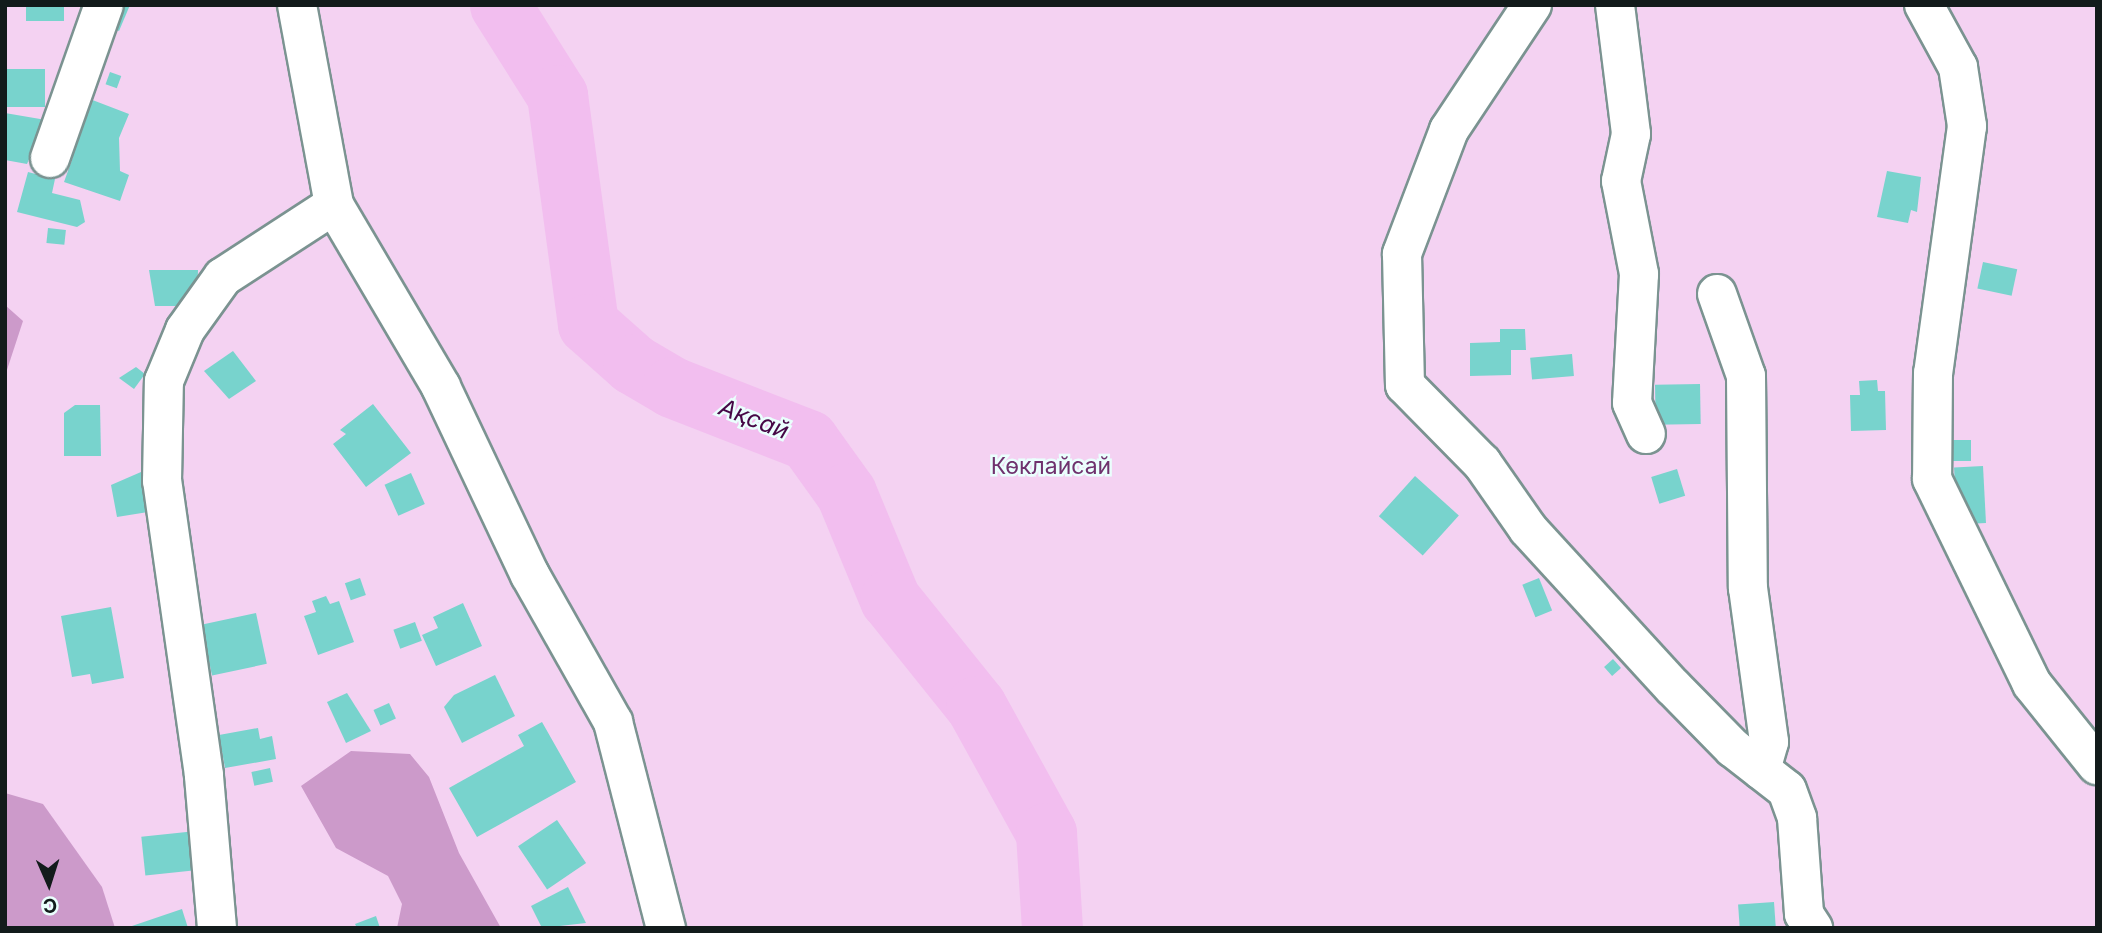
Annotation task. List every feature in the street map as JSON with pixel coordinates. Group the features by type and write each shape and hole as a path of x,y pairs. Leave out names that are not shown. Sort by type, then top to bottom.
{"street":[{"path":"50,158 104,5"},
{"path":"297,5 334,205 441,387 530,575 613,722 666,928"},
{"path":"1532,5 1449,130 1402,254 1405,385 1482,463 1577,583 1761,770 1787,790 1797,818 1804,914 1813,928"},
{"path":"1615,5 1631,134 1621,181 1639,274 1632,403 1646,434"},
{"path":"1924,5 1958,67 1967,126 1933,373 1932,479 2032,684 2097,765"},
{"path":"217,928 204,775 162,481 164,381 185,330 223,277 334,205"},
{"path":"1717,294 1746,376 1748,588 1769,742 1761,770"}],"green space":[{"name":"Көклайсай","path":"5,5 2097,5 2097,928 5,928"}],"shaded area":[{"path":"5,305 23,321 5,376"},
{"path":"351,751 410,754 429,777 459,853 501,928 397,928 402,904 388,876 336,848 301,786"},
{"path":"5,793 43,804 102,887 115,928 5,928"}],"building":[{"path":"26,5 64,5 64,21 26,21"},
{"path":"120,5 130,5 119,31 110,27"},
{"path":"5,69 45,69 45,107 5,107"},
{"path":"110,72 121,76 117,88 106,84"},
{"path":"82,96 129,114 119,138 120,171 129,175 120,201 64,182 73,157 65,150"},
{"path":"5,113 46,120 27,164 5,160"},
{"path":"1887,171 1921,177 1917,212 1911,210 1908,223 1877,217"},
{"path":"28,172 55,179 52,193 80,200 85,222 77,227 17,212"},
{"path":"48,228 66,230 64,245 46,243"},
{"path":"1983,262 2017,269 2012,296 1977,288"},
{"path":"149,270 198,270 197,306 155,306"},
{"path":"1500,329 1525,329 1526,350 1511,350 1511,375 1470,376 1470,343 1500,342"},
{"path":"233,351 256,381 229,399 204,371"},
{"path":"1572,354 1574,376 1532,380 1530,358"},
{"path":"136,367 145,374 134,389 119,378"},
{"path":"1877,380 1878,391 1885,391 1886,430 1851,431 1850,395 1860,395 1859,381"},
{"path":"1700,384 1701,424 1656,425 1655,385"},
{"path":"373,404 411,453 366,487 333,444 346,434 340,430"},
{"path":"75,405 100,405 101,456 64,456 64,413"},
{"path":"1950,440 1971,440 1971,461 1950,461"},
{"path":"1983,466 1986,523 1957,524 1954,468"},
{"path":"1677,469 1685,496 1659,504 1651,477"},
{"path":"141,472 148,512 117,517 111,485"},
{"path":"411,473 425,504 398,516 385,485"},
{"path":"1415,476 1459,515 1423,556 1379,516"},
{"path":"360,578 366,595 351,600 345,583"},
{"path":"1539,578 1552,610 1535,617 1522,585"},
{"path":"326,596 330,604 339,601 354,642 318,655 304,616 316,612 312,601"},
{"path":"463,603 482,646 436,666 422,635 438,628 433,617"},
{"path":"111,607 124,678 92,684 90,674 72,677 61,616"},
{"path":"256,613 267,664 212,676 201,625"},
{"path":"415,622 422,641 400,649 393,630"},
{"path":"1613,659 1621,668 1612,676 1604,667"},
{"path":"495,675 515,716 462,743 444,707 454,695"},
{"path":"347,693 371,731 346,743 327,702"},
{"path":"389,703 396,719 380,725 373,710"},
{"path":"542,722 576,782 477,837 449,788 524,746 518,735"},
{"path":"258,728 260,739 272,736 276,759 225,768 219,735"},
{"path":"270,768 273,782 254,786 251,772"},
{"path":"557,820 586,863 547,889 518,846"},
{"path":"196,831 200,870 145,876 141,837"},
{"path":"568,887 586,923 542,928 531,906"},
{"path":"1774,902 1776,928 1740,928 1738,905"},
{"path":"182,909 188,928 129,928 129,927"},
{"path":"376,916 380,928 357,928 355,924"}],"waterway":[{"name":"Ақсай","path":"500,5 557,95 588,324 633,364 672,387 808,440 846,493 890,599 976,706 1046,833 1052,928"}]}
